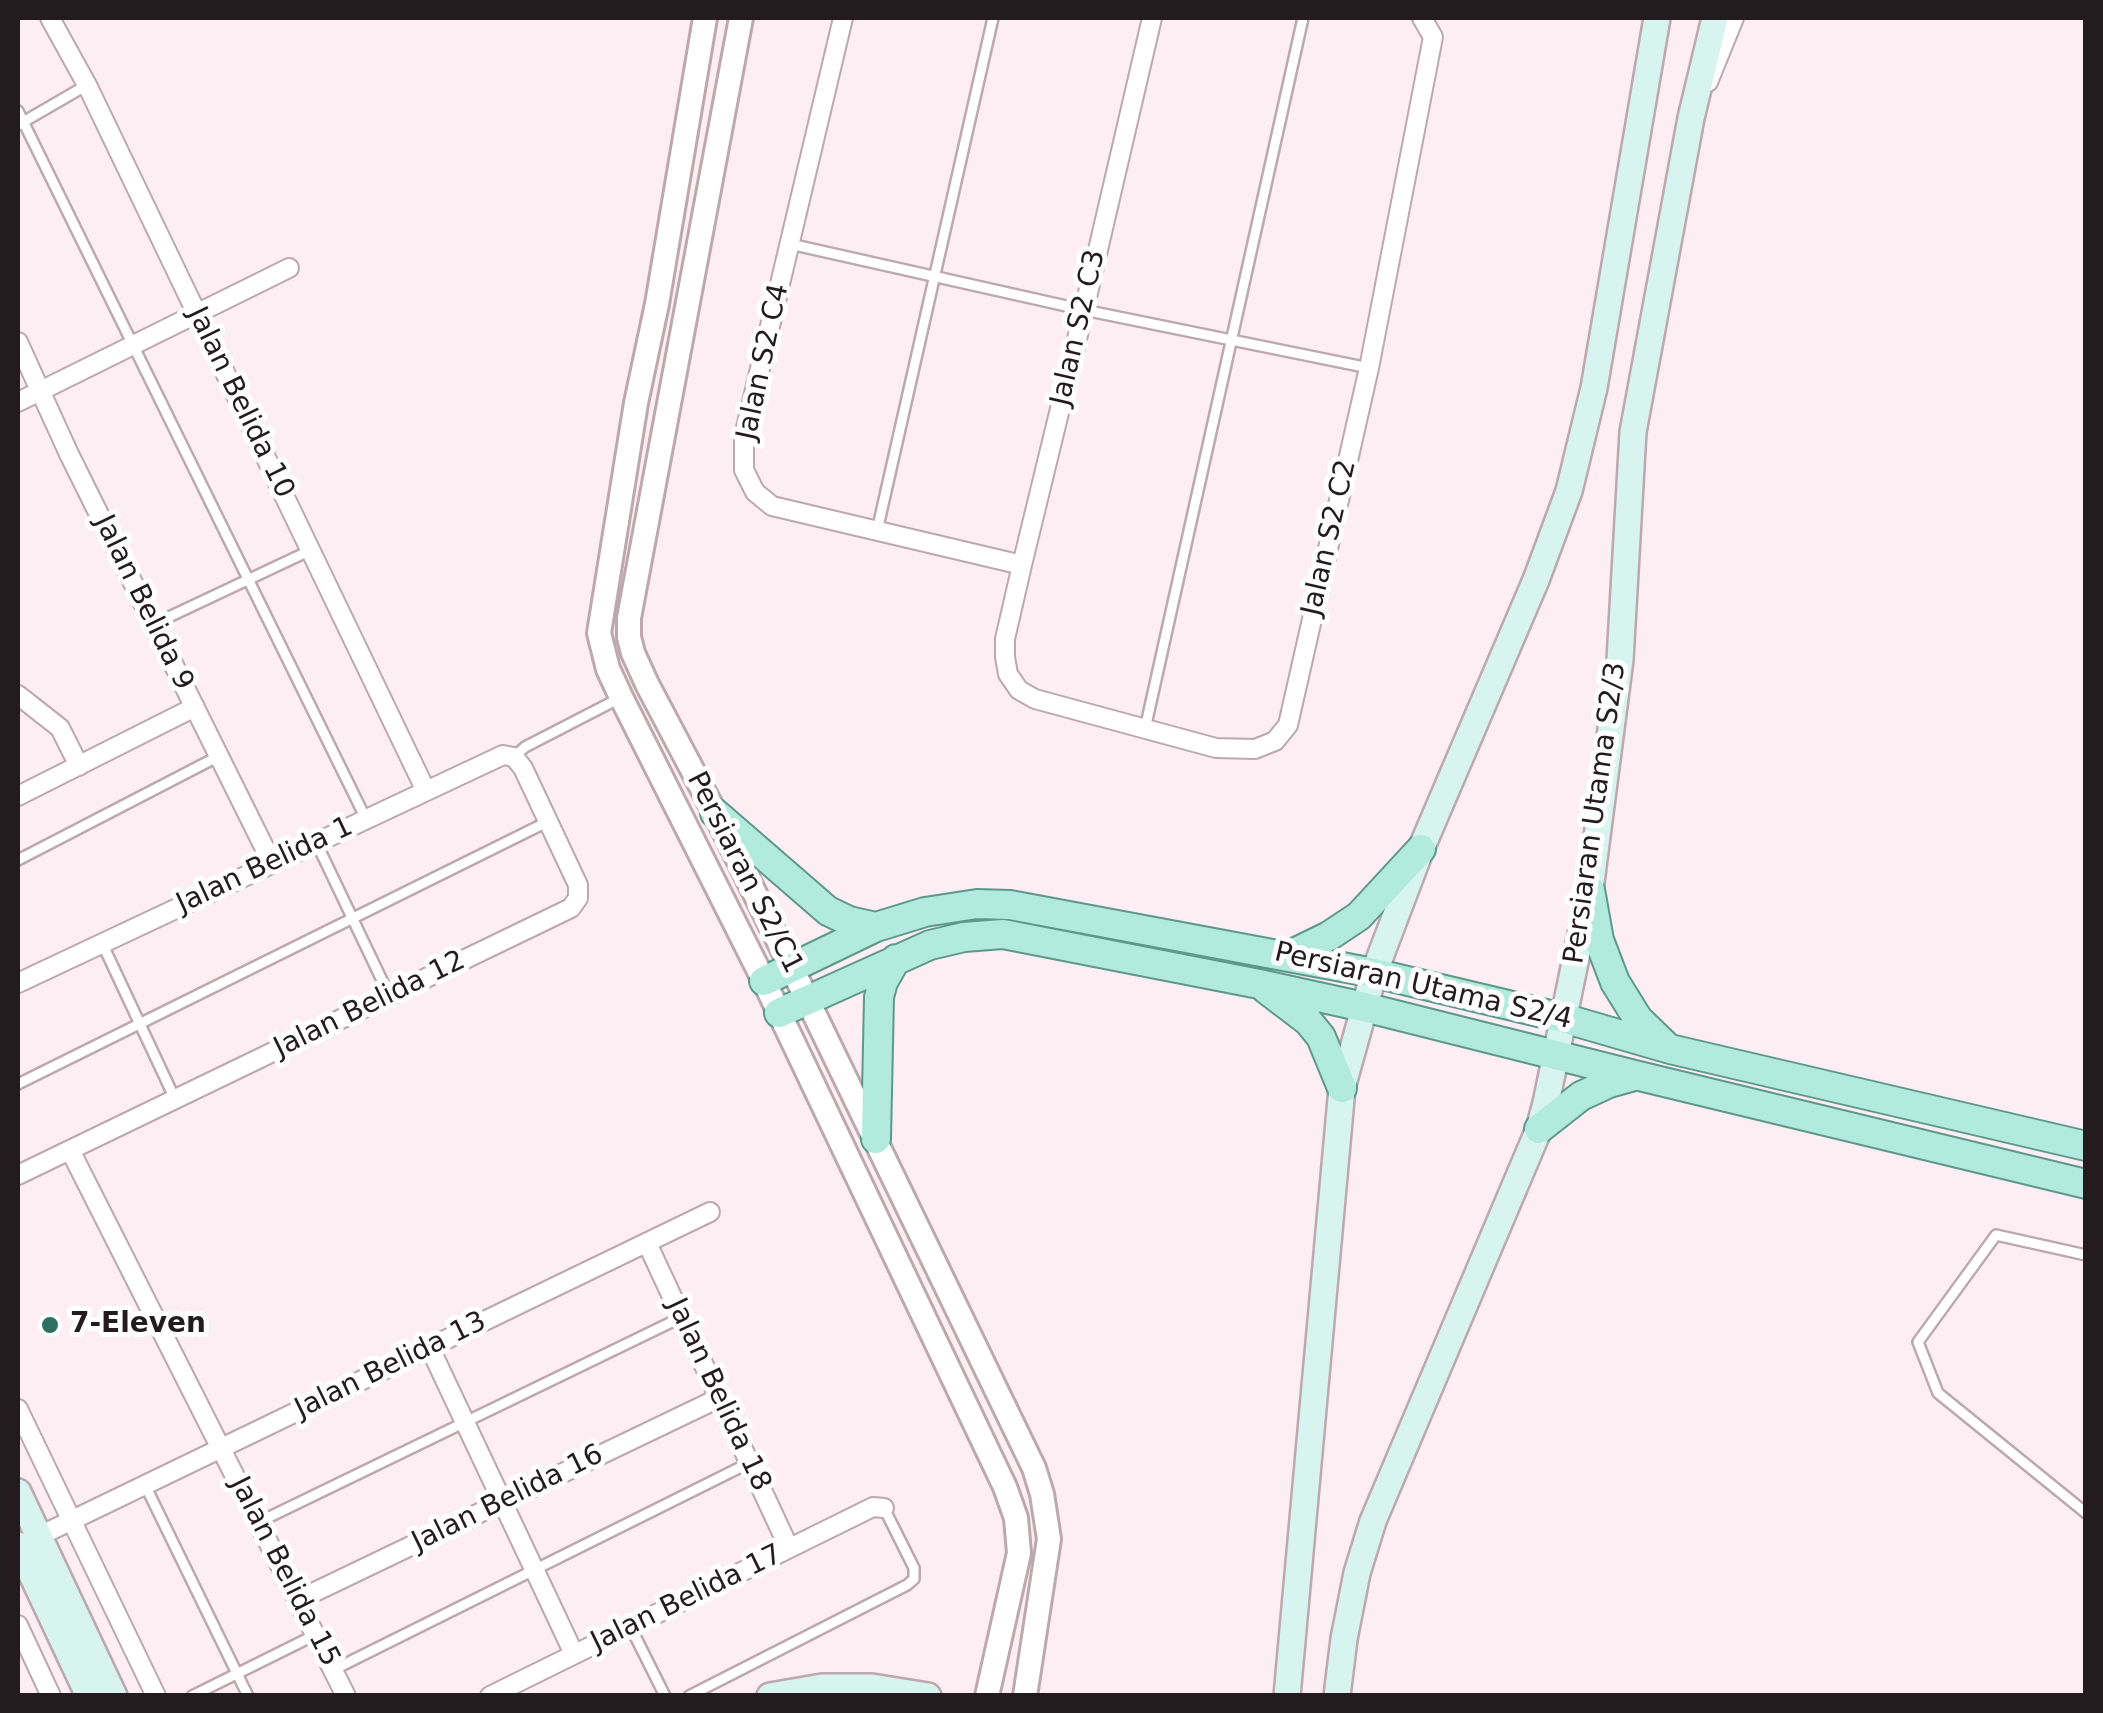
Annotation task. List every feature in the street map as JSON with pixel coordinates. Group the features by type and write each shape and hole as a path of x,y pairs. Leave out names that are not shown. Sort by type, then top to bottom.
{"main road":[{"name":"Persiaran Utama S2/3","path":"1337,1696 1354,1589 1373,1521 1539,1129 1556,1054 1590,890 1620,660 1633,432 1691,118 1715,18"},
{"path":"1287,1696 1342,1088 1374,972 1421,848 1536,580 1569,491 1594,388 1653,24"},
{"path":"715,814 828,911 876,927"},
{"path":"1290,955 1359,916 1421,848"},
{"path":"1590,890 1599,940 1615,982 1638,1018 1670,1049"},
{"name":"Persiaran Utama S2/4","path":"764,981 876,927 925,912 977,904 1010,905 1374,972 1563,1018 1670,1049 2086,1146"},
{"name":"Persiaran Utama S2/4","path":"779,1012 930,945 1003,934 1364,1007 2086,1184"},
{"path":"876,1139 879,997 896,960"},
{"path":"1259,984 1308,1021 1321,1037 1342,1088"},
{"path":"1539,1129 1581,1096 1635,1075"},
{"path":"18,1492 25,1542 89,1696"},
{"path":"25,1542 114,1696"},
{"path":"770,1696 822,1687 872,1686 928,1696"}],"street":[{"name":"Jalan Belida 10","path":"50,18 87,85 426,791"},
{"name":"Persiaran S2/C1","path":"705,18 657,304 636,403 599,633 602,653 620,697 779,1012 1016,1518 1017,1567 987,1696"},
{"name":"Persiaran S2/C1","path":"741,18 629,637 646,684 876,1139 1012,1421 1042,1494 1048,1559 1024,1696"},
{"name":"Jalan S2 C4","path":"842,18 744,436 744,470 755,492 772,506 1022,565"},
{"name":"Jalan S2 C3","path":"1005,639 1152,18"},
{"name":"Jalan S2 C2","path":"1005,639 1008,674 1019,690 1035,699 1216,748 1255,749 1275,740 1288,725 1369,368 1433,37 1422,18"},
{"path":"1691,118 1734,18"},
{"path":"18,402 289,268"},
{"name":"Jalan Belida 9","path":"18,342 272,863"},
{"path":"620,697 646,684"},
{"path":"18,695 60,728 79,766"},
{"path":"18,796 195,707"},
{"name":"Jalan Belida 1","path":"18,983 503,755 514,758"},
{"name":"Jalan Belida 12","path":"18,1176 571,908 578,898 578,885 523,768 514,758"},
{"name":"Jalan Belida 15","path":"70,1150 346,1696"},
{"name":"Jalan Belida 13","path":"25,1542 710,1212"},
{"name":"Jalan Belida 18","path":"648,1243 789,1548"},
{"path":"430,1348 574,1654"},
{"name":"Jalan Belida 16","path":"298,1600 719,1398"},
{"path":"18,1409 156,1696"},
{"name":"Jalan Belida 17","path":"490,1696 873,1507 884,1508"},
{"path":"18,1625 50,1696"}],"lane":[{"path":"877,530 992,18"},
{"path":"1145,729 1302,18"},
{"path":"20,124 87,85"},
{"path":"18,111 20,124 134,344 366,819"},
{"path":"790,244 1369,368"},
{"path":"154,624 311,550"},
{"path":"514,758 524,747 620,697"},
{"path":"18,860 219,756"},
{"path":"18,1084 549,821"},
{"path":"316,842 389,996"},
{"path":"102,942 175,1099"},
{"path":"2086,1254 1996,1235 1918,1342 1938,1393 2086,1513"},
{"path":"258,1522 682,1318"},
{"path":"333,1670 750,1463"},
{"path":"144,1485 248,1696"},
{"path":"689,1696 914,1579 914,1568 884,1508"},
{"path":"630,1626 664,1696"},
{"path":"192,1696 315,1635"}],"place":[{"name":"7-Eleven","path":"50,1325"}]}
